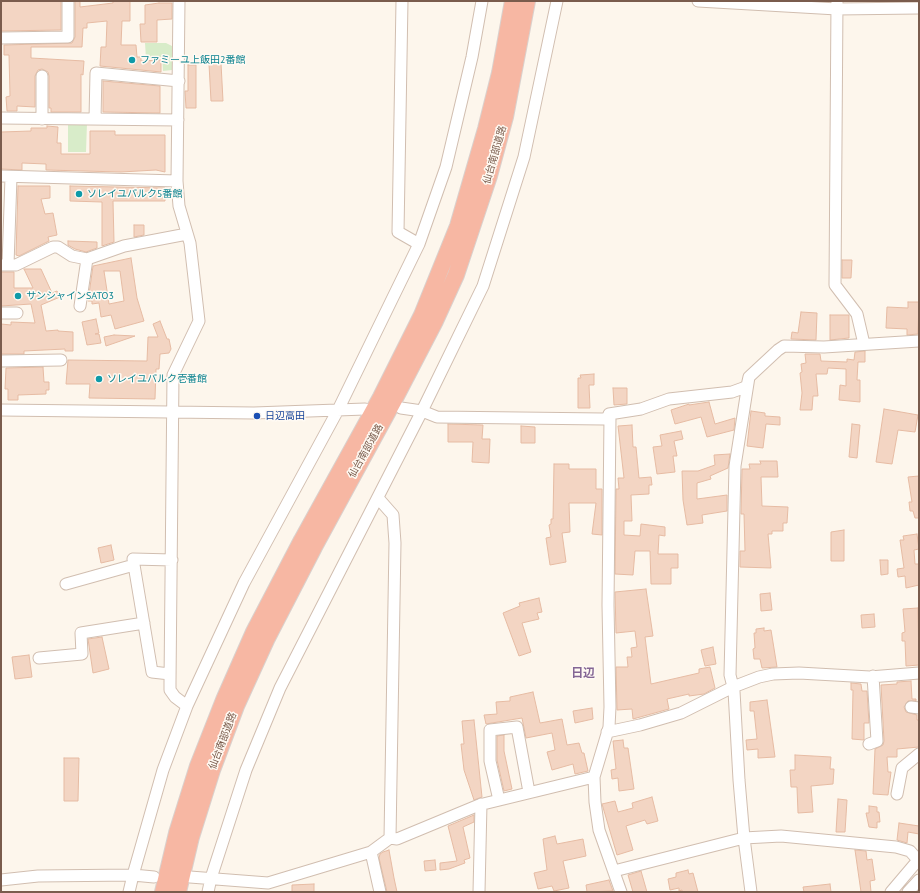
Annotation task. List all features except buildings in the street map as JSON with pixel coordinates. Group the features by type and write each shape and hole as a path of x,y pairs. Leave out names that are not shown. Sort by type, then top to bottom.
{"highway":[{"name":"仙台南部道路","path":"163,892 177,832 198,766 224,700 254,632 298,547 385,390 422,315 455,232 473,178 500,73 512,1"},
{"name":"仙台南部道路","path":"178,892 191,837 212,770 236,706 267,638 435,321 456,275 482,198 505,117 527,1"}],"street":[{"path":"1,38 68,37 68,1"},
{"path":"179,1 177,180 180,206 187,234 199,321 188,346 175,369 174,375 170,690 175,697 187,706"},
{"path":"402,1 398,232 419,244"},
{"path":"129,892 163,770 187,706 244,583 338,410 419,244 446,167 472,57 482,1"},
{"path":"208,892 211,878 246,770 280,688 422,411 483,286 524,157 557,1"},
{"path":"698,1 919,8"},
{"path":"837,5 835,284 857,314 864,344"},
{"path":"95,119 96,73 179,81"},
{"path":"42,76 42,118"},
{"path":"1,118 178,120"},
{"path":"177,180 6,176 5,265 16,265 53,247 58,247 72,256 87,259 124,246 187,234"},
{"path":"80,306 87,259"},
{"path":"1,313 17,313"},
{"path":"620,892 599,830 594,802 594,777 607,732 610,707 608,605 609,414 641,409 669,399 732,392 746,386 749,377 784,346 824,347 919,342"},
{"path":"1,361 61,360"},
{"path":"749,377 735,466 730,675 733,687 744,838 751,892"},
{"path":"401,408 422,411 437,417 589,420 610,417"},
{"path":"1,410 254,413 365,409"},
{"path":"378,498 393,515 394,543 390,838"},
{"path":"170,674 152,672 133,559 172,560"},
{"path":"66,584 134,565"},
{"path":"39,658 82,654 80,633 144,623"},
{"path":"607,732 640,725 681,713 733,687 759,677 772,674 799,673 873,676 919,673"},
{"path":"869,744 877,740 873,676"},
{"path":"500,800 490,761 490,730 517,727 530,792"},
{"path":"897,794 902,768 919,754"},
{"path":"190,877 268,882 371,852 390,838 397,839 482,804 594,777"},
{"path":"479,892 482,804"},
{"path":"614,871 744,838 782,836 896,847 910,851 919,859 891,892"},
{"path":"371,852 380,892"},
{"path":"1,880 38,876 133,875 154,878"},
{"path":"908,892 919,880"}],"green space":[{"path":"145,43 166,43 172,46 172,70 163,71 162,57 146,58"},
{"path":"68,123 87,123 86,152 68,152"}],"place":[{"name":"ファミーユ上飯田2番館","path":"132,60"},
{"name":"ソレイユパルク5番館","path":"79,194"},
{"name":"サンシャインSATO3","path":"18,296"},
{"name":"ソレイユパルク壱番館","path":"99,379"},
{"name":"日辺高田","path":"257,416"}],"district":[{"name":"日辺","path":"583,674"}]}
